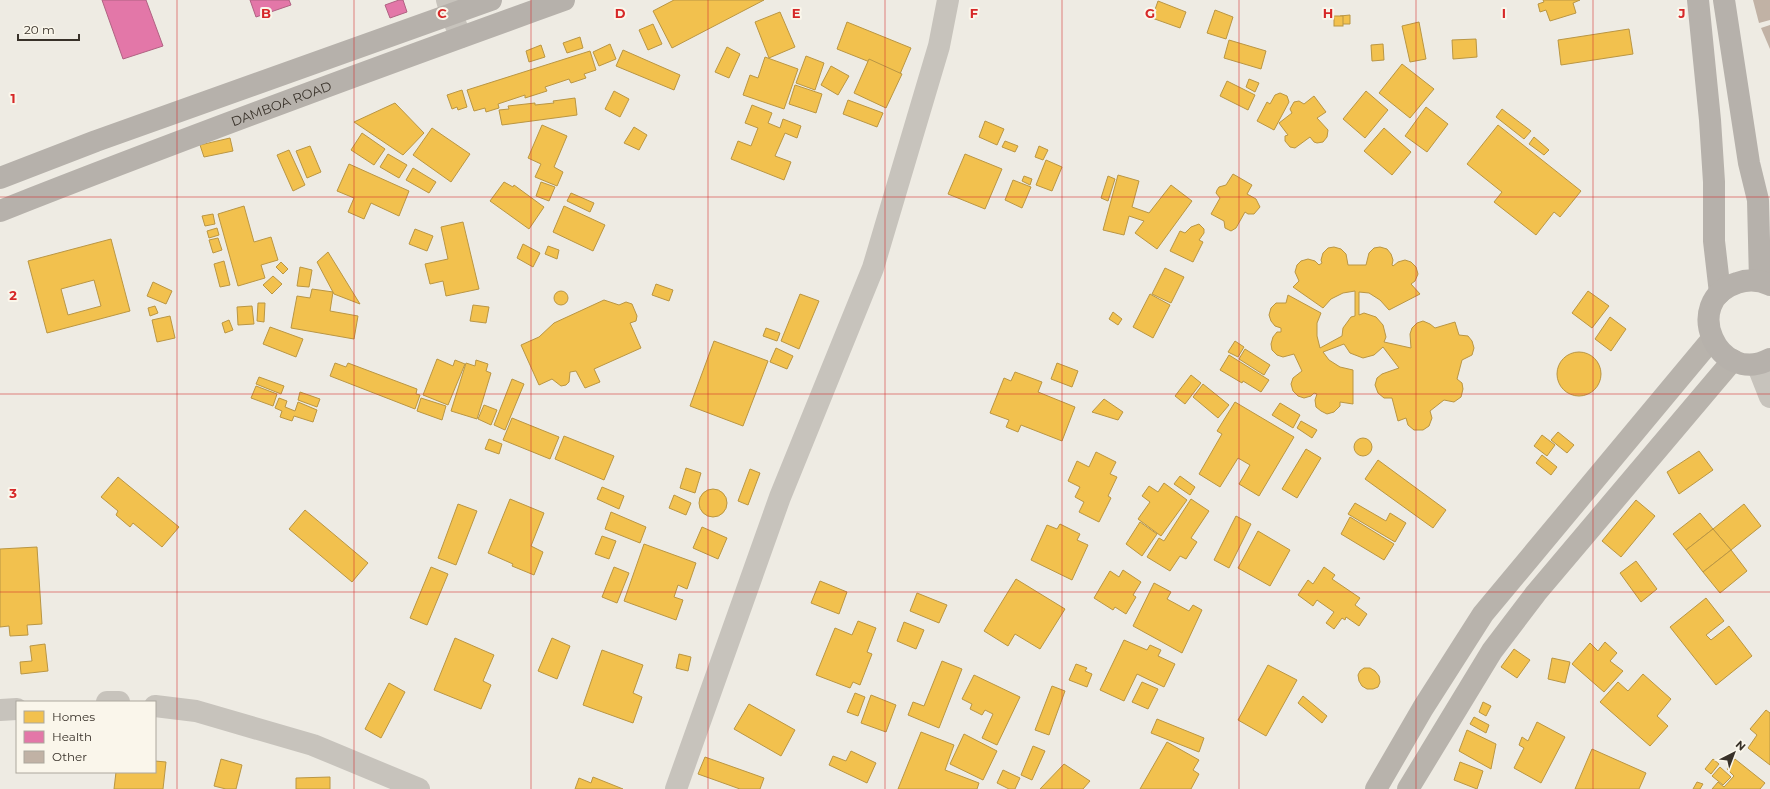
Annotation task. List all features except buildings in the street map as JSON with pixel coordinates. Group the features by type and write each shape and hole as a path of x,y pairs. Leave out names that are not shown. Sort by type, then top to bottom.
{"main road":[{"name":"DAMBOA ROAD","path":"0,178 449,7 491,0"},
{"name":"DAMBOA ROAD","path":"0,211 111,167 564,0"},
{"path":"1698,0 1710,120 1714,182 1714,241 1720,294"},
{"path":"1724,0 1749,163 1764,207 1767,283 1745,280 1731,285 1714,301 1708,320 1712,338 1717,348 1724,355 1733,360 1749,364 1763,362"},
{"path":"1376,789 1423,708 1483,614 1712,338"},
{"path":"1408,789 1492,651 1536,593 1733,360"}],"street":[{"path":"676,789 780,497 873,268 939,46 948,0"},
{"path":"449,7 461,37"},
{"path":"1763,362 1770,397"},
{"path":"156,706 196,711 313,745 419,789"},
{"path":"0,710 16,709"}]}
